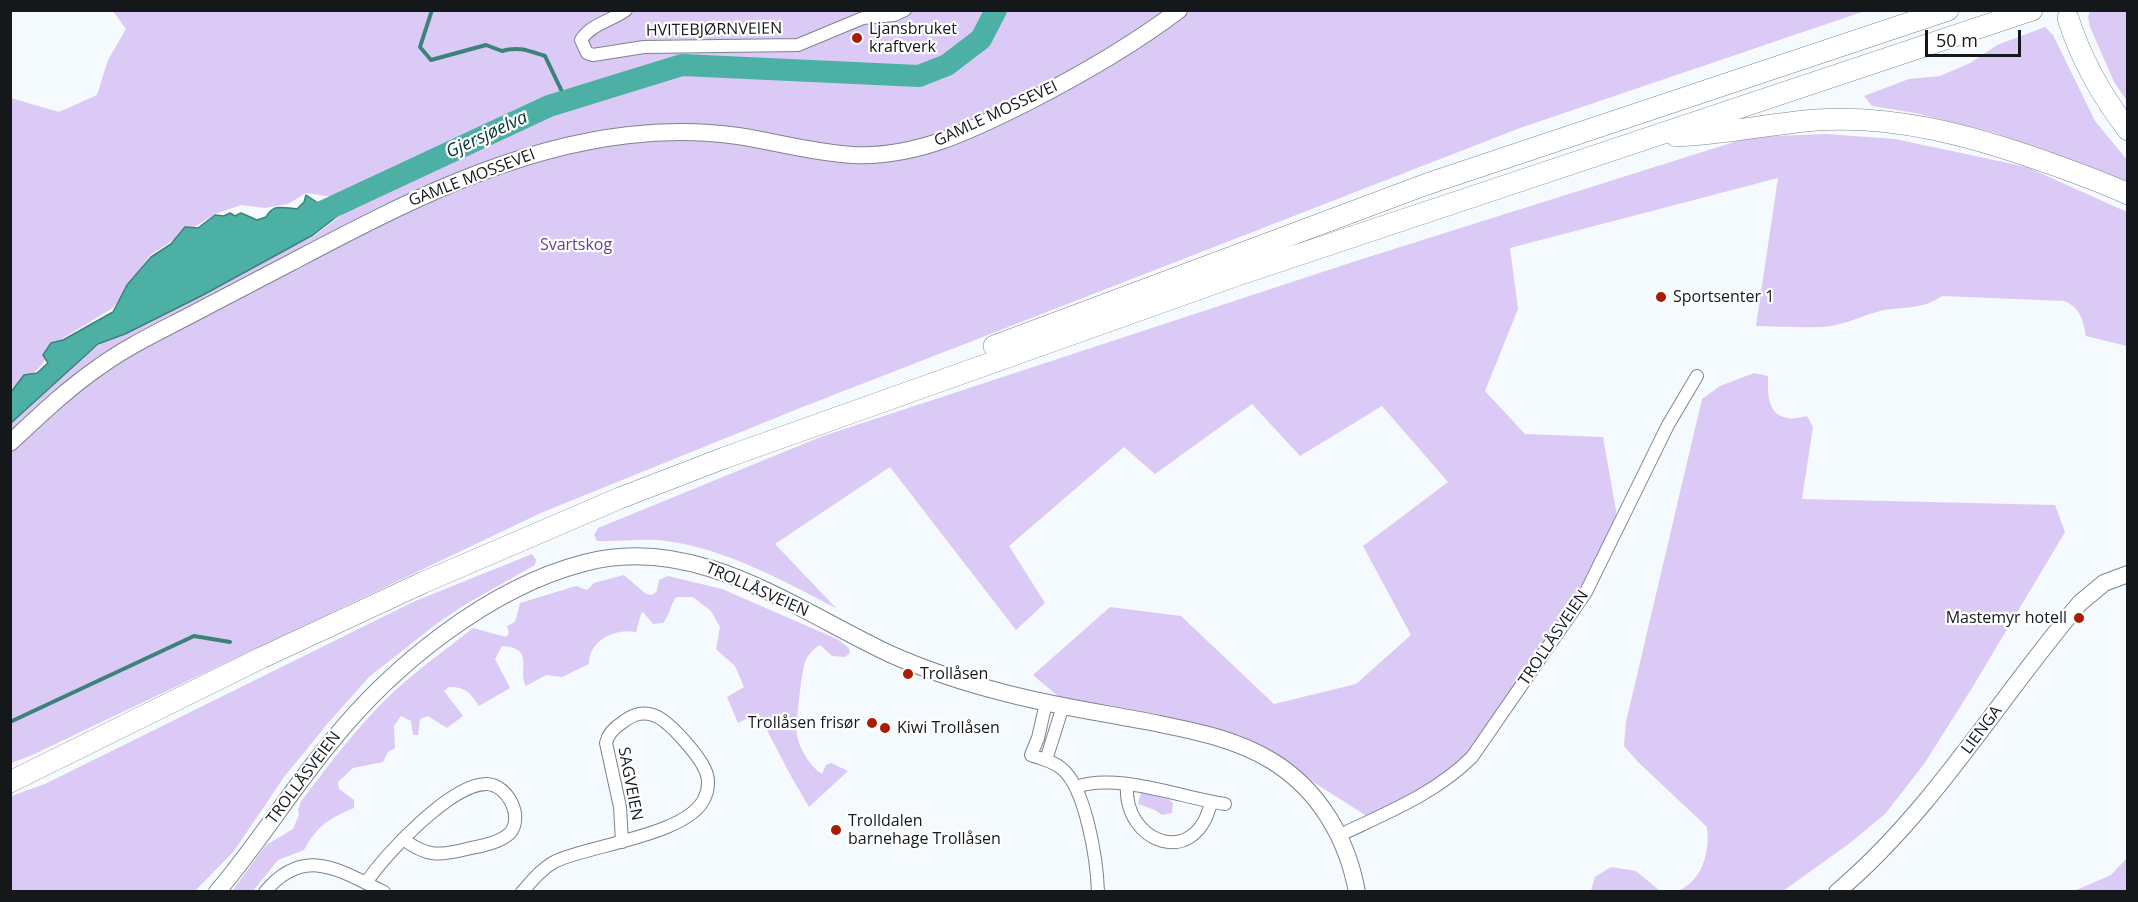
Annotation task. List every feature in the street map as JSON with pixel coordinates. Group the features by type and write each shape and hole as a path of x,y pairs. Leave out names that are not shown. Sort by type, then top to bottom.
{"highway":[{"path":"10,770 349,605 499,538 619,488 1427,184 1948,10"},
{"path":"10,782 343,619 482,556 620,498 724,458 1235,276 2032,10"},
{"path":"2068,18 2086,65 2127,130"},
{"path":"1648,137 1714,134 1817,120 1878,120 1954,132 2080,174 2127,194"}],"street":[{"name":"HVITEBJØRNVEIEN","path":"626,10 585,33 581,40 587,53 592,55 644,47 798,45 863,18 894,15 905,10"},
{"name":"GAMLE MOSSEVEI","path":"10,443 85,376 129,348 396,208 504,162 582,142 675,132 740,136 811,150 853,155 921,148 982,124 1055,88 1127,47 1179,10"},
{"name":"TROLLÅSVEIEN","path":"1340,835 1434,788 1472,757 1586,592 1668,425 1696,376"},
{"name":"TROLLÅSVEIEN","path":"217,891 328,744 355,713 398,671 446,633 479,611 531,583 584,563 637,555 696,563 754,586 915,664 979,686 1055,704 1205,733 1247,748 1275,763 1296,780 1323,809 1340,835 1357,891"},
{"name":"LIENGA","path":"1837,891 1884,848 1929,799 2080,603 2104,583 2127,574"},
{"path":"1055,704 1041,728 1031,755 1061,768 1076,787 1087,823 1098,891"},
{"path":"1046,760 1055,704"},
{"name":"SAGVEIEN","path":"522,891 540,872 556,861 622,842 683,818 701,804 707,792 707,775 698,758 666,723 651,714 640,713 624,721 613,730 606,743 607,756 620,807 622,842"},
{"path":"1076,787 1097,782 1127,785 1225,804"},
{"path":"366,883 379,863 403,839 445,802 480,784 491,784 501,789 510,800 515,824 506,836 488,843 452,853 428,854 403,839"},
{"path":"1127,785 1130,807 1137,822 1147,833 1165,842 1178,843 1191,837 1205,820 1211,802"},
{"path":"265,891 284,873 307,864 330,867 384,891"}],"green space":[{"name":"Svartskog","path":"113,11 1865,11 1520,128 800,408 543,512 11,763 11,418 66,369 102,343 314,236 344,213 333,197 306,193 288,204 265,208 241,205 215,214 150,255 113,308 63,338 37,370 11,389 11,98 59,112 97,95 108,60 126,29"},
{"path":"2090,11 2127,11 2127,101 2114,82 2090,27 2088,17"},
{"path":"2045,27 2053,35 2095,121 2127,160 2127,181 2077,165 1995,133 1915,113 1872,106 1864,96 1909,79 1940,76 1970,63 1997,45"},
{"path":"1826,134 1895,139 2027,167 2127,212 2127,346 2086,336 2077,310 2064,301 1942,296 1921,305 1884,310 1831,326 1756,326 1778,178 1510,248 1518,309 1485,391 1525,434 1603,437 1617,516 1579,604 1512,704 1446,779 1368,817 1240,735 1065,702 1033,675 1110,607 1181,616 1274,704 1356,684 1411,635 1363,546 1448,482 1382,406 1300,456 1252,404 1155,474 1124,447 1009,546 1045,603 1016,630 890,467 775,544 836,608 754,567 711,551 658,540 597,541 594,535 598,528 823,436 1359,260 1750,137"},
{"path":"1754,373 1768,376 1770,401 1775,412 1789,419 1807,416 1813,427 1802,499 2055,505 2065,532 1924,764 1885,814 1850,843 1783,891 1678,891 1694,880 1699,873 1706,855 1707,827 1624,746 1626,722 1702,399 1720,386"},
{"path":"532,554 536,560 535,565 466,604 435,625 369,677 284,777 234,851 195,891 11,891 11,796 45,784 413,602"},
{"path":"624,575 646,594 652,595 657,591 659,580 668,576 722,589 837,639 849,648 850,653 845,657 832,656 820,645 808,657 802,676 797,731 803,752 818,771 822,774 826,765 831,763 848,771 809,807 758,713 738,723 727,697 744,687 735,666 716,649 720,627 711,611 693,597 676,597 663,623 653,624 643,612 636,632 620,632 605,637 593,648 589,664 562,677 546,675 526,686 522,655 519,651 502,646 495,659 510,688 479,706 467,691 449,687 444,691 463,716 447,728 428,716 420,719 418,735 413,735 411,721 401,716 394,726 395,748 388,752 383,762 353,768 338,782 339,789 354,800 354,808 337,815 324,824 304,850 278,860 253,891 232,891 266,845 293,829 299,815 301,801 355,733 390,695 420,669 473,628 506,637 509,633 507,626 515,622 520,603 576,586 587,590 594,583"},
{"path":"1141,793 1168,799 1173,803 1172,813 1162,815 1138,804"},
{"path":"2127,858 2127,891 2074,891 2111,875"},
{"path":"1611,867 1636,871 1660,891 1591,891 1595,877"}],"shaded area":[{"path":"306,195 318,203 338,204 340,214 313,235 203,295 125,334 98,344 11,423 11,392 24,375 37,373 48,363 43,355 51,343 63,340 113,312 127,285 151,257 171,244 185,227 198,228 215,215 224,216 230,213 235,216 241,213 257,220 266,217 276,208 297,209 304,202"}],"waterway":[{"path":"432,10 420,47 431,60 486,45 502,51 518,49 534,52 545,56 566,100"},
{"name":"Gjersjøelva","path":"311,217 549,106 682,65 919,76 947,65 981,39 996,10"},
{"path":"10,722 194,636 230,642"}],"place":[{"name":"Ljansbruket kraftverk","path":"857,38"},
{"name":"Sportsenter 1","path":"1661,297"},
{"name":"Mastemyr hotell","path":"2079,618"},
{"name":"Trollåsen","path":"908,674"},
{"name":"Trollåsen frisør","path":"872,723"},
{"name":"Kiwi Trollåsen","path":"885,728"},
{"name":"Trolldalen barnehage Trollåsen","path":"836,830"}]}
